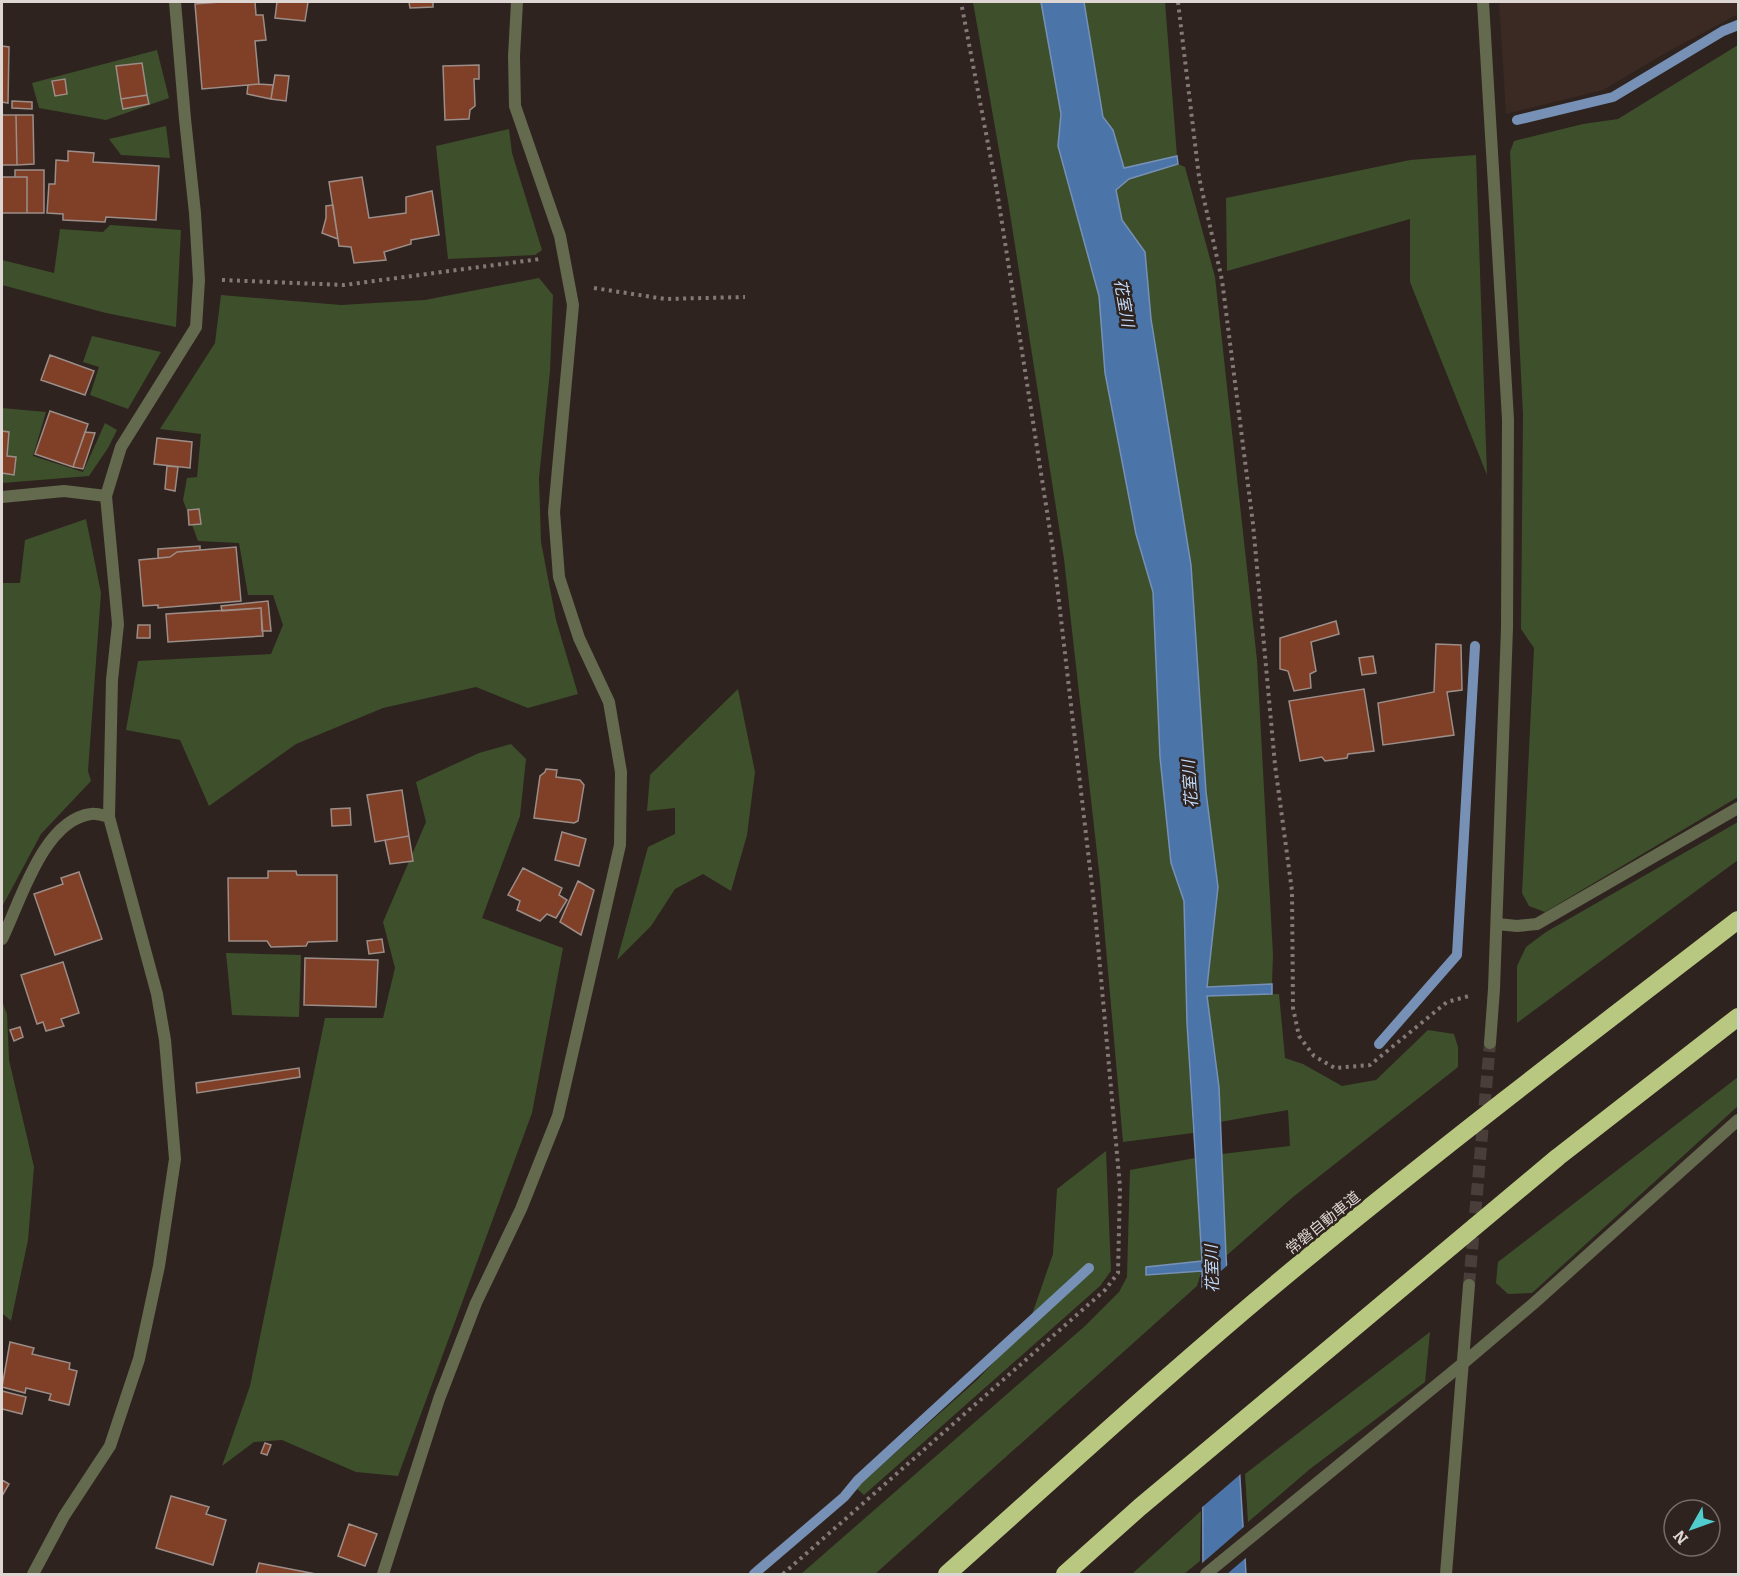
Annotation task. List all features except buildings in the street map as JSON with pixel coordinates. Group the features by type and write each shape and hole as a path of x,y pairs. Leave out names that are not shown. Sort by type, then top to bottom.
{"highway":[{"name":"常磐自動車道","path":"947,1575 1134,1407 1310,1256 1536,1075 1738,920"},
{"path":"1065,1575 1140,1507 1558,1157 1738,1017"}],"street":[{"path":"33,1575 64,1516 110,1446 139,1359 159,1266 175,1158 165,1040 157,994 109,817 112,680 118,624 106,496 121,447 196,327 199,279 195,213 175,2"},
{"path":"383,1575 447,1377 476,1303 521,1209 558,1116 620,845 621,772 609,702 579,638 559,577 554,512 573,305 560,236 515,106 514,56 517,2"},
{"path":"1483,2 1508,419 1507,628 1497,924 1490,1043"},
{"path":"2,497 64,491 106,496"},
{"path":"1497,924 1517,926 1537,924 1738,808"},
{"path":"2,939 46,846 63,828 77,818 92,813 109,817"},
{"path":"1206,1575 1542,1296 1738,1120"},
{"path":"1446,1575 1469,1285"}],"path":[{"path":"783,1575 1105,1290 1118,1273 1120,1187 1095,912 1053,550 997,191 961,2"},
{"path":"1178,2 1199,177 1222,280 1252,513 1275,765 1292,891 1293,1008 1299,1036 1314,1056 1335,1068 1370,1065 1447,1002 1494,989"},
{"path":"199,279 344,285 565,256"},
{"path":"569,284 665,299 745,297"}],"shaded area":[{"path":"1499,2 1738,2 1738,14 1603,90 1506,114"}],"green space":[{"path":"973,2 1041,2 1061,114 1058,146 1099,296 1105,373 1136,534 1153,592 1160,757 1171,863 1184,901 1193,1133 1123,1142 1100,880 1064,559 1009,207"},
{"path":"1084,2 1165,2 1177,156 1124,169 1113,130 1103,118"},
{"path":"1738,45 1738,797 1545,912 1529,906 1522,893 1534,648 1521,629 1523,415 1510,152 1514,141 1583,124 1618,119"},
{"path":"157,50 169,98 106,120 39,108 32,83"},
{"path":"166,126 170,158 121,155 109,139"},
{"path":"509,129 512,153 542,250 535,255 448,259 436,146"},
{"path":"1476,155 1487,475 1410,282 1410,219 1227,271 1226,198 1410,160"},
{"path":"1178,164 1185,167 1215,277 1257,660 1273,955 1272,984 1207,988 1218,887 1206,792 1191,565 1151,319 1145,253 1122,220 1116,190 1129,179"},
{"path":"110,225 181,230 176,327 106,313 2,285 2,260 54,273 60,229 103,232"},
{"path":"539,278 553,295 550,371 539,478 541,542 556,620 578,694 528,708 476,687 383,708 296,744 209,806 180,740 126,730 138,661 271,654 283,625 273,595 248,595 239,543 198,541 183,500 187,478 197,477 201,434 160,429 215,343 221,295 341,305 425,300"},
{"path":"92,336 161,352 128,409 90,395 99,367 83,362"},
{"path":"2,408 46,412 33,456 83,472 105,423 117,430 89,476 2,483 2,473 14,474 16,457 7,456 9,432 2,431"},
{"path":"86,519 101,593 88,771 91,781 41,834 2,907 2,583 20,583 25,540"},
{"path":"738,689 755,772 747,835 731,891 703,874 675,889 651,926 617,960 648,847 675,834 675,808 647,811 650,775"},
{"path":"511,744 526,759 520,816 482,918 563,948 532,1113 398,1476 356,1472 282,1440 254,1442 222,1466 250,1386 325,1018 383,1018 395,968 383,922 426,822 416,782 479,753"},
{"path":"1738,822 1738,860 1517,1023 1517,966 1526,947 1546,932"},
{"path":"226,953 301,955 299,1017 232,1015"},
{"path":"1279,994 1285,1058 1303,1064 1342,1086 1376,1080 1428,1030 1454,1034 1458,1047 1458,1067 1293,1197 1226,1256 1222,1154 1290,1146 1288,1110 1220,1122 1219,1087 1207,996"},
{"path":"2,1001 7,1014 9,1060 34,1167 28,1240 11,1321 2,1313"},
{"path":"1738,1077 1738,1106 1532,1293 1508,1294 1496,1283 1498,1262"},
{"path":"1106,1151 1111,1271 1100,1286 864,1495 856,1488 977,1380 1028,1326 1053,1254 1057,1189"},
{"path":"1195,1158 1202,1261 1147,1267 1146,1275 1202,1270 1197,1286 875,1574 801,1574 1085,1326 1119,1292 1127,1277 1130,1170"},
{"path":"1430,1332 1425,1382 1310,1469 1248,1522 1245,1474"},
{"path":"1201,1511 1200,1561 1184,1574 1132,1574"}],"water":[{"name":"花室川","path":"1041,2 1084,2 1103,117 1113,130 1124,168 1177,156 1178,164 1129,179 1116,190 1122,220 1145,252 1151,319 1191,565 1206,792 1218,887 1207,987 1272,984 1272,994 1207,996 1219,1087 1226,1256 1246,1574 1203,1574 1202,1271 1146,1275 1146,1267 1202,1261 1187,1023 1184,901 1171,863 1160,757 1153,592 1136,534 1105,373 1099,296 1058,146 1061,114"}],"pier":[{"path":"1229,1264 1243,1472 1200,1509 1199,1290"},
{"path":"1246,1525 1248,1556 1227,1574 1200,1574 1200,1565"}],"waterway":[{"path":"1517,120 1613,97 1723,31 1738,25"},
{"path":"1379,1044 1457,955 1475,646"},
{"path":"754,1574 844,1497 858,1480 1089,1268"}],"tunnel":[{"path":"1469,1285 1490,1043"}]}
